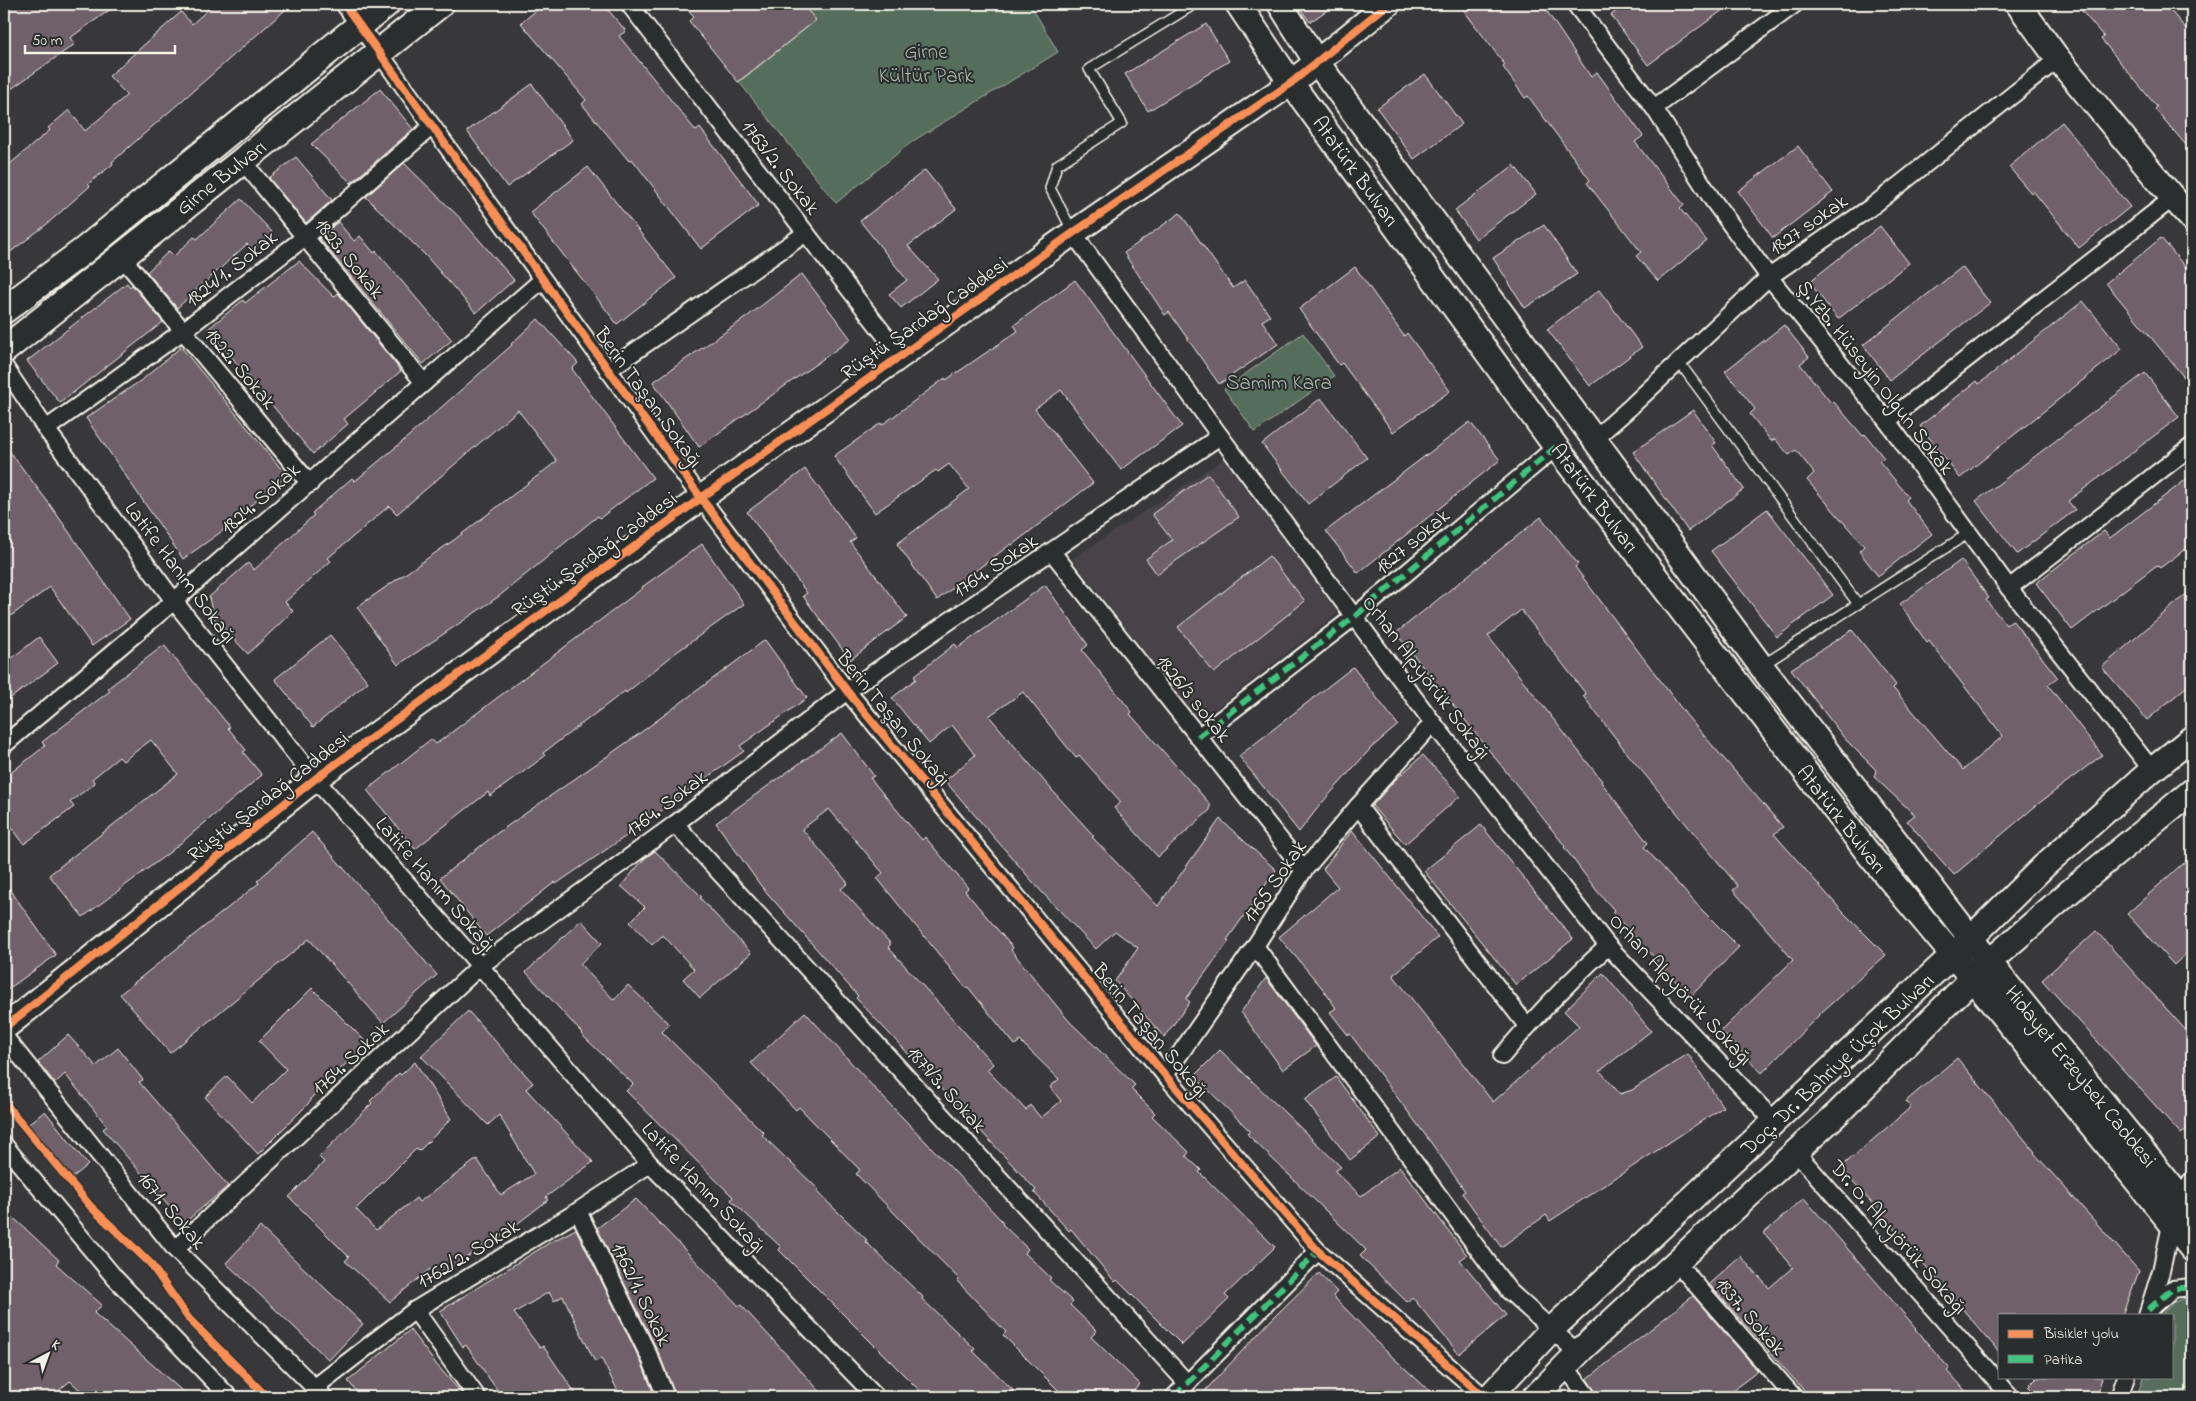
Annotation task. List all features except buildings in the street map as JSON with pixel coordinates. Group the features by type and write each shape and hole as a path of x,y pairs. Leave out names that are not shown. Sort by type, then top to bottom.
{"main road":[{"name":"Girne Bulvarı","path":"4,310 82,252 386,4"},
{"name":"Girne Bulvarı","path":"4,350 440,4"},
{"name":"Atatürk Bulvarı","path":"1238,4 1291,83 1556,447 1872,858 1972,978"},
{"name":"Atatürk Bulvarı","path":"1280,4 1316,61 1761,666 1971,938"},
{"name":"Rüştü Şardağ Caddesi","path":"4,1028 315,778 701,498 1073,233 1291,83 1388,4"},
{"path":"2018,4 2058,59 2172,198 2192,219"},
{"name":"Doç. Dr. Bahriye Üçok Bulvarı","path":"1489,1397 1551,1330 1952,956 2046,864 2152,770 2192,738"},
{"name":"Doç. Dr. Bahriye Üçok Bulvarı","path":"1535,1397 1583,1348 1839,1112 1972,978 2074,888 2192,791"},
{"name":"Hidayet Erzeybek Caddesi","path":"1971,938 2188,1197"},
{"name":"Hidayet Erzeybek Caddesi","path":"1972,978 2192,1249"}],"street":[{"name":"Berin Taşan Sokağı","path":"344,4 358,26 379,52 701,498 847,691 1165,1075 1318,1251 1484,1397"},
{"name":"1763/2. Sokak","path":"629,4 901,356"},
{"name":"Ş.Yzb. Hüseyin Olgun Sokak","path":"1575,4 1654,108 1712,199 1769,277 1887,421 2009,588 2152,770"},
{"path":"1654,108 1794,4"},
{"name":"1827 sokak","path":"1594,439 1769,277 1874,205 2058,59"},
{"name":"1824/1. Sokak","path":"46,429 183,331 305,237 432,126"},
{"name":"1823. Sokak","path":"242,160 424,383"},
{"path":"1887,421 2172,198"},
{"path":"608,370 806,233"},
{"name":"Orhan Alpyörük Sokağı","path":"1073,233 1354,617 1608,946 1775,1122"},
{"name":"1822. Sokak","path":"121,256 310,484"},
{"name":"1824. Sokak","path":"4,745 310,484 542,280"},
{"name":"Latife Hanım Sokağı","path":"4,366 46,429 174,601 315,778 650,1164 876,1397"},
{"name":"1764. Sokak","path":"175,1249 480,966 675,824 847,691 1220,436"},
{"path":"2009,588 2192,446"},
{"name":"1827 sokak","path":"1198,737 1354,617 1556,447"},
{"name":"1826/3 sokak","path":"1052,552 1304,870"},
{"name":"1765 Sokak","path":"1165,1075 1255,946 1304,870 1358,806 1434,723"},
{"path":"1358,806 1527,1026"},
{"name":"1879/3. Sokak","path":"675,824 1187,1383"},
{"path":"1255,946 1510,1291 1570,1346 1583,1348"},
{"path":"1502,1056 1527,1026 1582,969 1608,946"},
{"name":"1671. Sokak","path":"4,1036 175,1249 319,1392"},
{"path":"4,1145 115,1278 229,1397"},
{"name":"Dr. O. Alpyörük Sokağı","path":"1795,1151 2011,1397"},
{"name":"1762/2. Sokak","path":"319,1392 415,1310 578,1211 650,1164"},
{"path":"2148,1312 2161,1271 2171,1225 2188,1197"},
{"name":"1762/1. Sokak","path":"578,1211 651,1360 666,1397"},
{"path":"1174,1397 1318,1251"},
{"name":"1837. Sokak","path":"1677,1263 1794,1397"},
{"path":"2148,1312 2172,1289 2192,1286"},
{"path":"415,1310 476,1397"},
{"path":"1565,1366 1588,1397"},
{"path":"2119,1397 2126,1378"}],"lane":[{"path":"1073,233 1050,188 1057,165 1122,122 1089,69 1195,4"},
{"path":"1679,362 1858,604"},
{"path":"1761,666 1969,533"}],"shaded area":[{"path":"1224,459 1338,613 1199,722 1072,559"}],"green space":[{"name":"Girne Kültür Park","path":"802,4 1030,4 1058,52 913,141 836,203 739,82 815,21"},
{"name":"Samim Kara","path":"1303,333 1334,376 1255,432 1224,389"},
{"path":"2189,1297 2192,1298 2192,1397 2137,1397 2143,1378 2174,1378 2174,1314 2162,1314 2174,1302"}],"marked path":[{"path":"1198,737 1354,617 1556,447"},
{"path":"1174,1397 1318,1251"},
{"path":"2148,1310 2172,1289 2192,1287"}],"cycle path":[{"path":"344,4 701,498 847,691 1165,1075 1318,1251 1484,1397"},
{"path":"4,1028 315,779 701,498 1073,233 1291,83 1388,4"},
{"path":"4,1102 91,1207 150,1263 189,1319 267,1397"}]}
